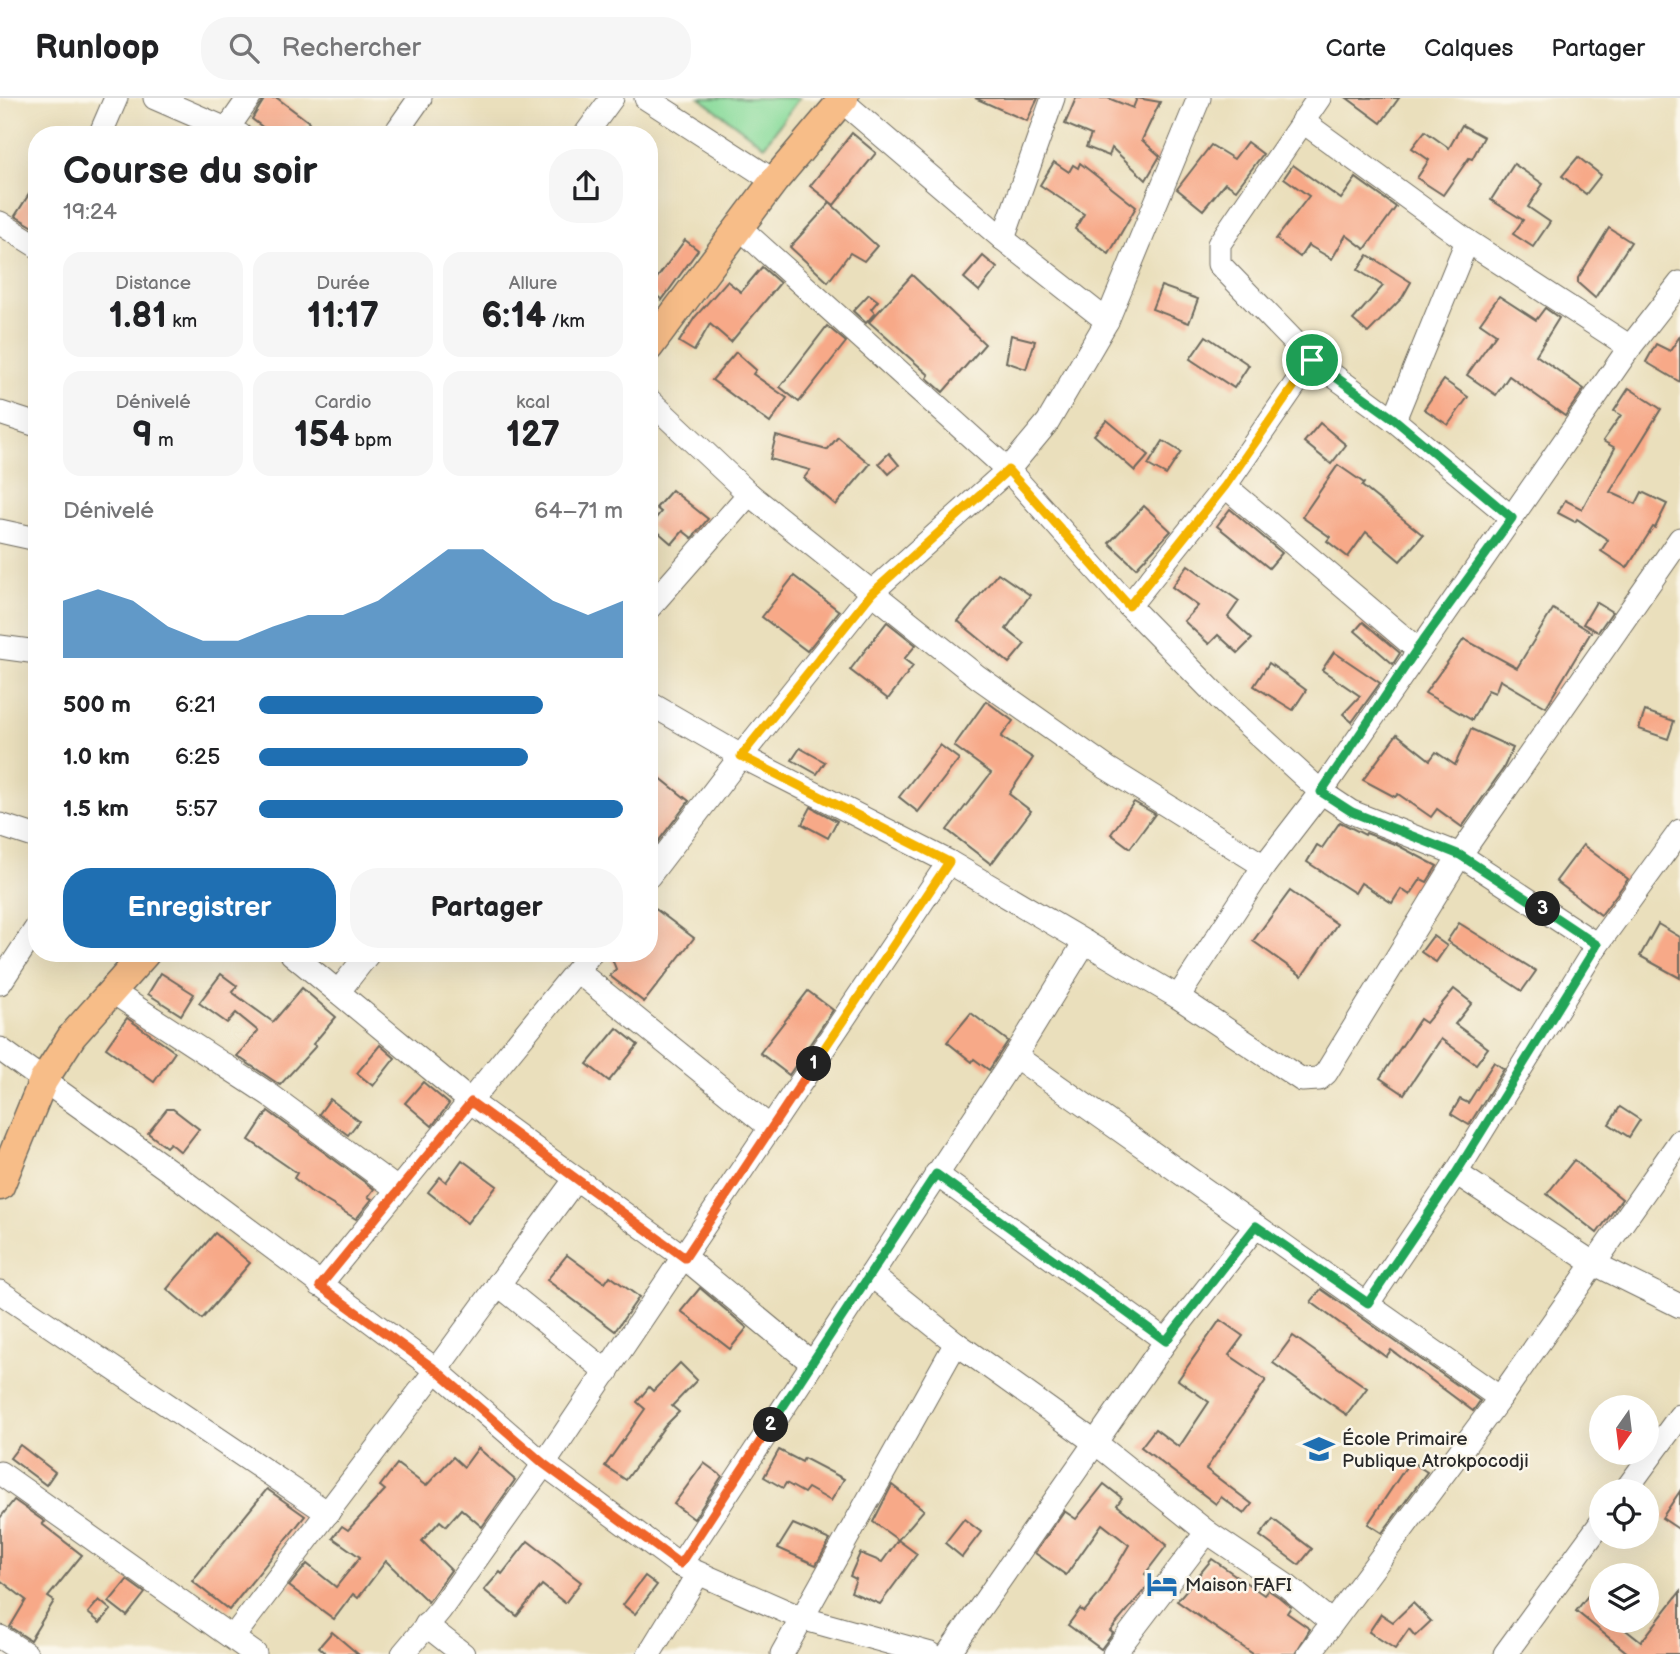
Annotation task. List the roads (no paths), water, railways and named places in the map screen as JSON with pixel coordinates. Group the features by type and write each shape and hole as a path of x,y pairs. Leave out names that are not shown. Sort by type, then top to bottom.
{"main road":[{"path":"658,335 774,181 843,100"},
{"path":"0,1186 43,1082 72,1036 138,962"}],"street":[{"path":"104,126 116,98"},
{"path":"155,98 217,126"},
{"path":"233,126 249,98"},
{"path":"400,126 419,98"},
{"path":"591,126 612,98"},
{"path":"646,98 774,181"},
{"path":"1003,239 1054,98"},
{"path":"658,864 872,593 1008,470 1061,401 1107,321 1199,98"},
{"path":"1319,98 1219,244 1219,264 1312,360 1394,419 1512,518"},
{"path":"843,100 1003,239 1107,321"},
{"path":"1302,121 1467,241 1630,346"},
{"path":"0,223 28,240"},
{"path":"739,227 1008,470 1129,606 1224,703 1321,792 1352,812 1460,855 1597,945"},
{"path":"1394,419 1467,241"},
{"path":"1178,997 1264,866 1321,792 1417,649 1512,518 1630,346 1680,284"},
{"path":"1129,606 1225,486 1312,360"},
{"path":"658,408 749,494 978,677 1096,760 1264,866"},
{"path":"0,412 28,422"},
{"path":"1225,486 1417,649"},
{"path":"658,598 749,494"},
{"path":"0,531 28,537"},
{"path":"658,709 741,756 949,862 1178,997 1302,1080 1319,1079 1326,1073 1460,855 1680,539"},
{"path":"0,646 28,651"},
{"path":"0,825 28,834"},
{"path":"1368,1303 1456,1173 1597,945 1680,831"},
{"path":"403,1654 544,1464 949,862"},
{"path":"0,983 28,941"},
{"path":"649,1654 689,1569 812,1363 1015,1056 1085,942"},
{"path":"302,962 471,1102 685,1258 812,1363"},
{"path":"338,992 362,962"},
{"path":"320,1286 584,962 771,1128"},
{"path":"111,991 270,1095 397,1189"},
{"path":"0,1049 174,1174 320,1286 436,1370 544,1464 689,1569 801,1618 931,1654"},
{"path":"1015,1056 1500,1398"},
{"path":"1309,1654 1500,1398 1680,1141"},
{"path":"1456,1173 1593,1263 1680,1306"},
{"path":"936,1174 1166,1341"},
{"path":"233,1637 436,1370 575,1180"},
{"path":"948,1654 1097,1444 1166,1341 1256,1226"},
{"path":"871,1275 956,1343 1097,1444 1207,1532 1287,1586 1331,1622"},
{"path":"498,1284 607,1372"},
{"path":"0,1292 328,1513"},
{"path":"782,1654 956,1343"},
{"path":"1634,1479 1680,1416"},
{"path":"0,1473 255,1654"},
{"path":"1114,1654 1207,1532"},
{"path":"1505,1654 1589,1539"},
{"path":"426,1625 463,1654"},
{"path":"0,1637 26,1654"}],"place":[{"name":"École Primaire Publique Atrokpocodji","path":"1319,1449"},
{"name":"Maison FAFI","path":"1162,1584"}]}
